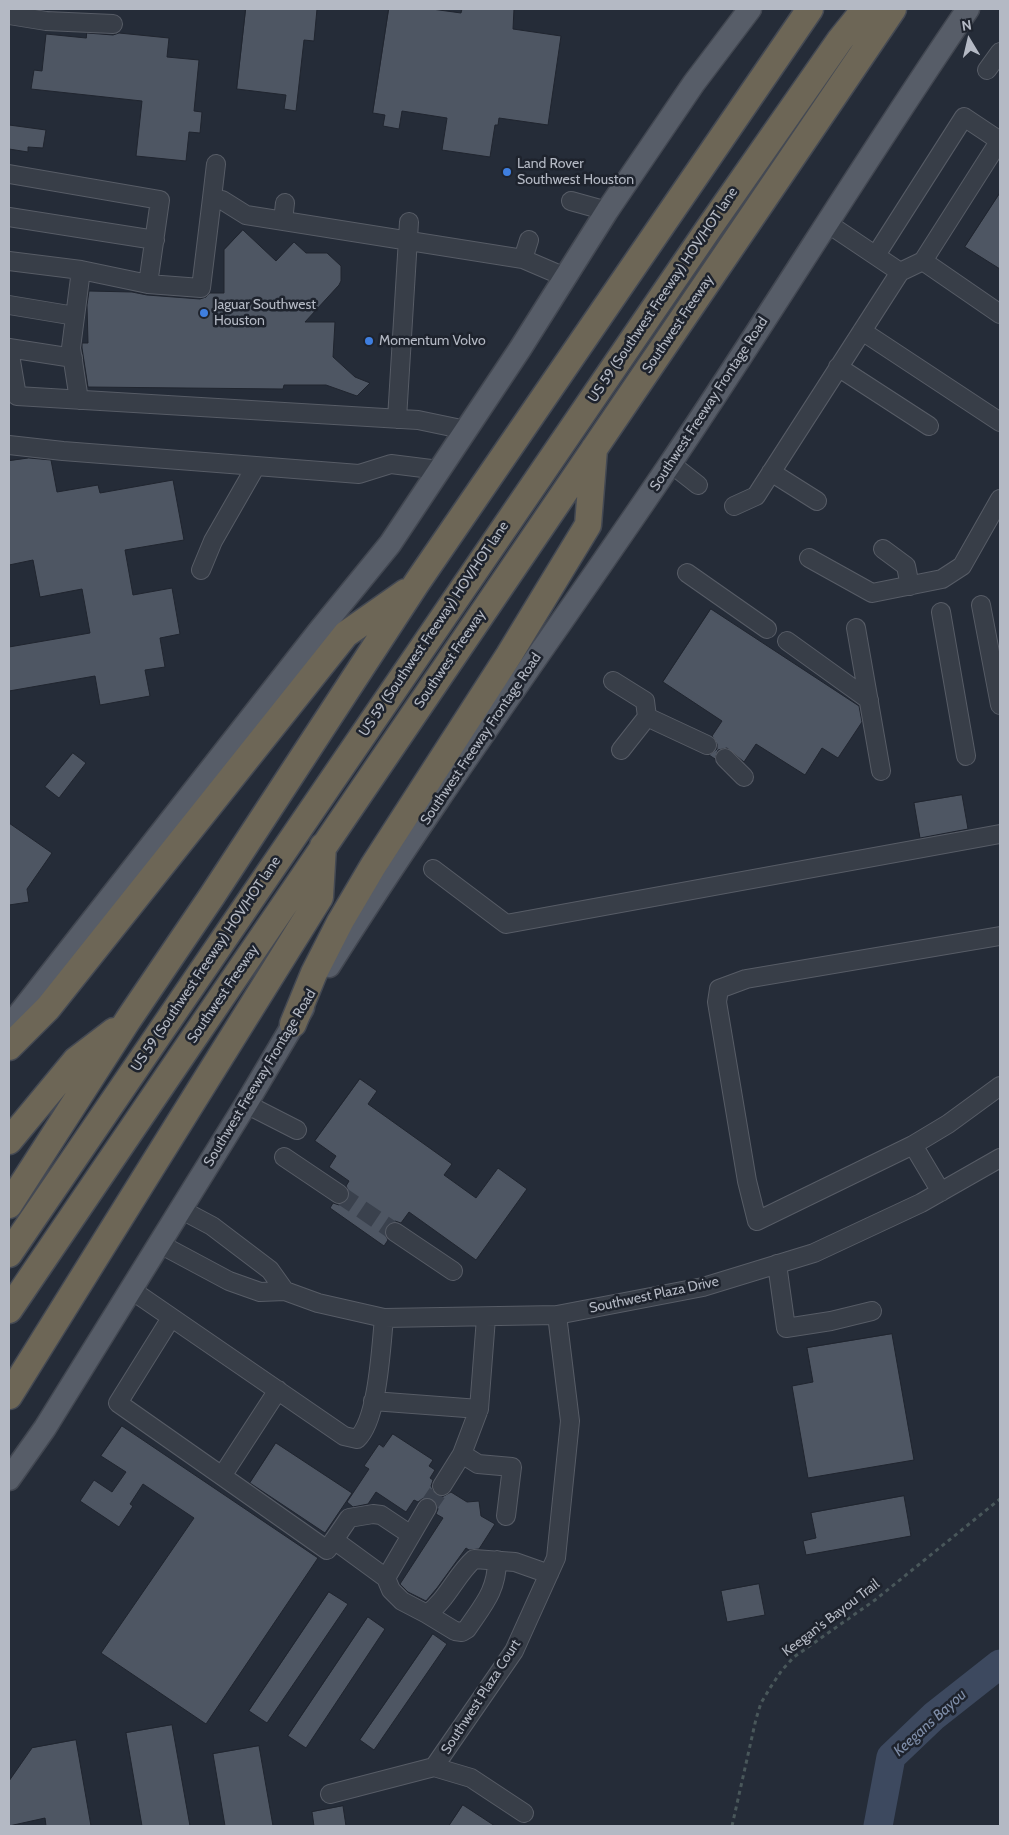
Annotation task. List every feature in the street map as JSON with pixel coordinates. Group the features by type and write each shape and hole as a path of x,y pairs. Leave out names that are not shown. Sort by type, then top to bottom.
{"highway":[{"path":"9,1205 128,1020 218,887 416,584 810,9"},
{"path":"840,40 859,9"},
{"name":"US 59 (Southwest Freeway) HOV/HOT lane","path":"9,1254 708,228 840,40 865,9"},
{"name":"Southwest Freeway","path":"9,1310 893,9"},
{"path":"292,1024 314,973 340,922 368,874 508,655 588,525 594,449"},
{"path":"9,1047 48,1008 346,634 416,584"},
{"path":"9,1396 320,898 324,845"},
{"path":"9,1141 76,1060 128,1020"}],"main road":[{"path":"9,1041 19,1014 319,631 390,544 607,212 694,83 750,9"},
{"name":"Southwest Freeway Frontage Road","path":"9,1479 45,1428 158,1243 246,1104 292,1024 347,938 522,677 670,463 968,9"}],"street":[{"path":"9,15 46,21 114,24"},
{"path":"987,70 1000,52"},
{"path":"734,506 756,496 900,272 923,261 1000,140 964,117 876,255"},
{"path":"9,261 81,270 148,284 202,288 216,164"},
{"path":"9,174 160,200 148,284"},
{"path":"212,198 222,200 246,215 523,260 565,277"},
{"path":"572,201 607,212"},
{"path":"283,221 285,203"},
{"path":"9,217 154,240"},
{"path":"397,419 409,222"},
{"path":"827,224 900,272"},
{"path":"523,260 529,240"},
{"path":"923,261 1000,314"},
{"path":"79,400 71,348 81,270"},
{"path":"9,306 75,316"},
{"path":"862,331 1000,422"},
{"path":"73,358 9,349 17,396 418,420 466,430"},
{"path":"838,367 929,426"},
{"path":"9,445 63,451 359,474 390,464 439,470"},
{"path":"670,463 698,485"},
{"path":"201,570 213,541 256,466"},
{"path":"771,472 817,501"},
{"path":"809,558 872,593 942,579 962,566 1000,499"},
{"path":"883,549 906,566 910,586"},
{"path":"687,573 767,629"},
{"path":"981,605 1000,705"},
{"path":"941,612 966,756"},
{"path":"856,628 882,771"},
{"path":"787,641 869,700"},
{"path":"613,681 645,702 647,717 621,750"},
{"path":"647,717 706,745"},
{"path":"725,758 744,777"},
{"path":"433,869 506,924 1000,834"},
{"path":"1000,936 746,979 719,989 717,1002 746,1181 757,1221 913,1145 948,1124 1000,1086"},
{"path":"246,1104 297,1130"},
{"path":"913,1145 941,1192"},
{"path":"284,1157 339,1194"},
{"name":"Southwest Plaza Drive","path":"158,1243 229,1281 260,1292 285,1290 318,1303 384,1318 486,1318 557,1315 702,1286 814,1253 921,1204 1000,1158"},
{"path":"180,1209 212,1226 270,1270 285,1290"},
{"path":"395,1232 453,1271"},
{"path":"777,1264 786,1328 831,1321 872,1311"},
{"path":"130,1289 344,1436 357,1439 363,1433 373,1401 384,1318"},
{"name":"Southwest Plaza Court","path":"330,1794 434,1768 514,1651 556,1558 570,1421 557,1315"},
{"path":"171,1318 118,1403 327,1550 350,1518 373,1514 381,1515 411,1534"},
{"path":"442,1486 462,1454 479,1409 486,1318"},
{"path":"222,1476 278,1390"},
{"path":"373,1401 479,1409"},
{"path":"462,1454 478,1464 512,1467 506,1516"},
{"path":"386,1578 427,1508"},
{"path":"334,1540 386,1578 391,1590 402,1601 456,1631 462,1632 467,1629 491,1593 497,1576 497,1560"},
{"path":"427,1614 436,1608 474,1559 515,1562 549,1574"},
{"path":"434,1768 471,1778 524,1813"}],"path":[{"name":"Keegan's Bayou Trail","path":"732,1826 761,1703 782,1670 794,1657 875,1600 1000,1499"}],"building":[{"path":"246,9 317,9 314,41 304,40 296,111 284,109 286,95 237,89"},
{"path":"389,9 432,9 461,13 462,9 514,9 513,29 561,36 548,125 499,118 498,125 495,125 490,157 442,150 447,118 402,111 399,129 383,126 385,115 373,113"},
{"path":"87,33 113,35 119,33 169,38 167,57 199,60 194,111 202,112 200,133 189,132 186,161 136,156 142,101 31,89 34,70 42,71 46,34 86,38"},
{"path":"9,125 46,130 43,148 28,147 28,152 9,149"},
{"path":"1000,193 1000,269 965,247"},
{"name":"Jaguar Southwest Houston","path":"243,230 276,261 294,242 306,253 327,253 341,266 341,281 339,285 305,322 335,322 333,357 355,377 370,383 357,396 326,385 284,385 283,389 88,387 82,343 88,343 87,305 89,291 132,292 200,299 210,293 224,293 224,250"},
{"path":"29,458 51,460 57,492 98,485 100,493 173,480 184,540 125,550 133,595 172,588 180,634 160,638 165,667 145,670 150,696 100,705 95,676 9,691 9,647 90,633 82,589 40,597 33,560 9,565 9,461"},
{"path":"711,609 859,706 862,722 838,758 822,748 805,775 756,744 744,762 727,748 718,750 715,759 709,755 717,749 717,744 712,736 722,721 663,682"},
{"path":"73,753 86,763 59,798 45,787"},
{"path":"962,795 968,829 920,838 914,803"},
{"path":"9,823 52,853 27,889 29,902 9,905"},
{"path":"360,1079 377,1091 368,1104 452,1164 444,1175 476,1198 498,1168 527,1189 476,1260 409,1212 401,1223 395,1221 387,1226 384,1232 388,1240 384,1246 330,1208 333,1203 339,1205 347,1200 350,1194 346,1186 349,1181 329,1167 336,1156 315,1141"},
{"path":"892,1334 914,1460 808,1478 792,1386 813,1382 807,1348"},
{"path":"122,1426 318,1558 206,1724 101,1653 194,1518 143,1484 130,1504 133,1506 119,1527 80,1501 94,1480 112,1492 126,1472 101,1456"},
{"path":"393,1434 433,1460 429,1466 435,1470 430,1478 433,1480 431,1486 436,1495 442,1497 451,1492 467,1502 479,1501 481,1516 495,1524 479,1549 469,1550 466,1548 426,1601 408,1592 400,1584 443,1518 436,1514 438,1509 436,1502 428,1497 418,1502 414,1500 406,1512 376,1492 368,1504 353,1507 347,1502 369,1469 364,1466 379,1444 383,1447"},
{"path":"276,1443 352,1493 325,1533 250,1483"},
{"path":"904,1496 911,1536 806,1555 803,1541 816,1538 811,1513"},
{"path":"759,1584 765,1615 727,1622 721,1591"},
{"path":"329,1592 348,1604 267,1723 249,1711"},
{"path":"368,1617 385,1629 306,1748 288,1736"},
{"path":"433,1634 447,1644 374,1750 360,1740"},
{"path":"172,1725 190,1826 142,1826 126,1733"},
{"path":"76,1740 91,1826 46,1826 45,1818 9,1826 9,1781 32,1748"},
{"path":"259,1746 273,1826 225,1826 213,1754"},
{"path":"463,1805 495,1826 449,1826"},
{"path":"343,1806 346,1826 314,1826 312,1812"}],"waterway":[{"name":"Keegans Bayou","path":"878,1826 891,1757 934,1716 1000,1664"}],"tunnel":[{"path":"339,1194 395,1232"},
{"path":"427,1508 442,1486"}],"place":[{"name":"Land Rover Southwest Houston","path":"507,172"},
{"name":"Jaguar Southwest Houston","path":"204,313"},
{"name":"Momentum Volvo","path":"369,341"}]}
